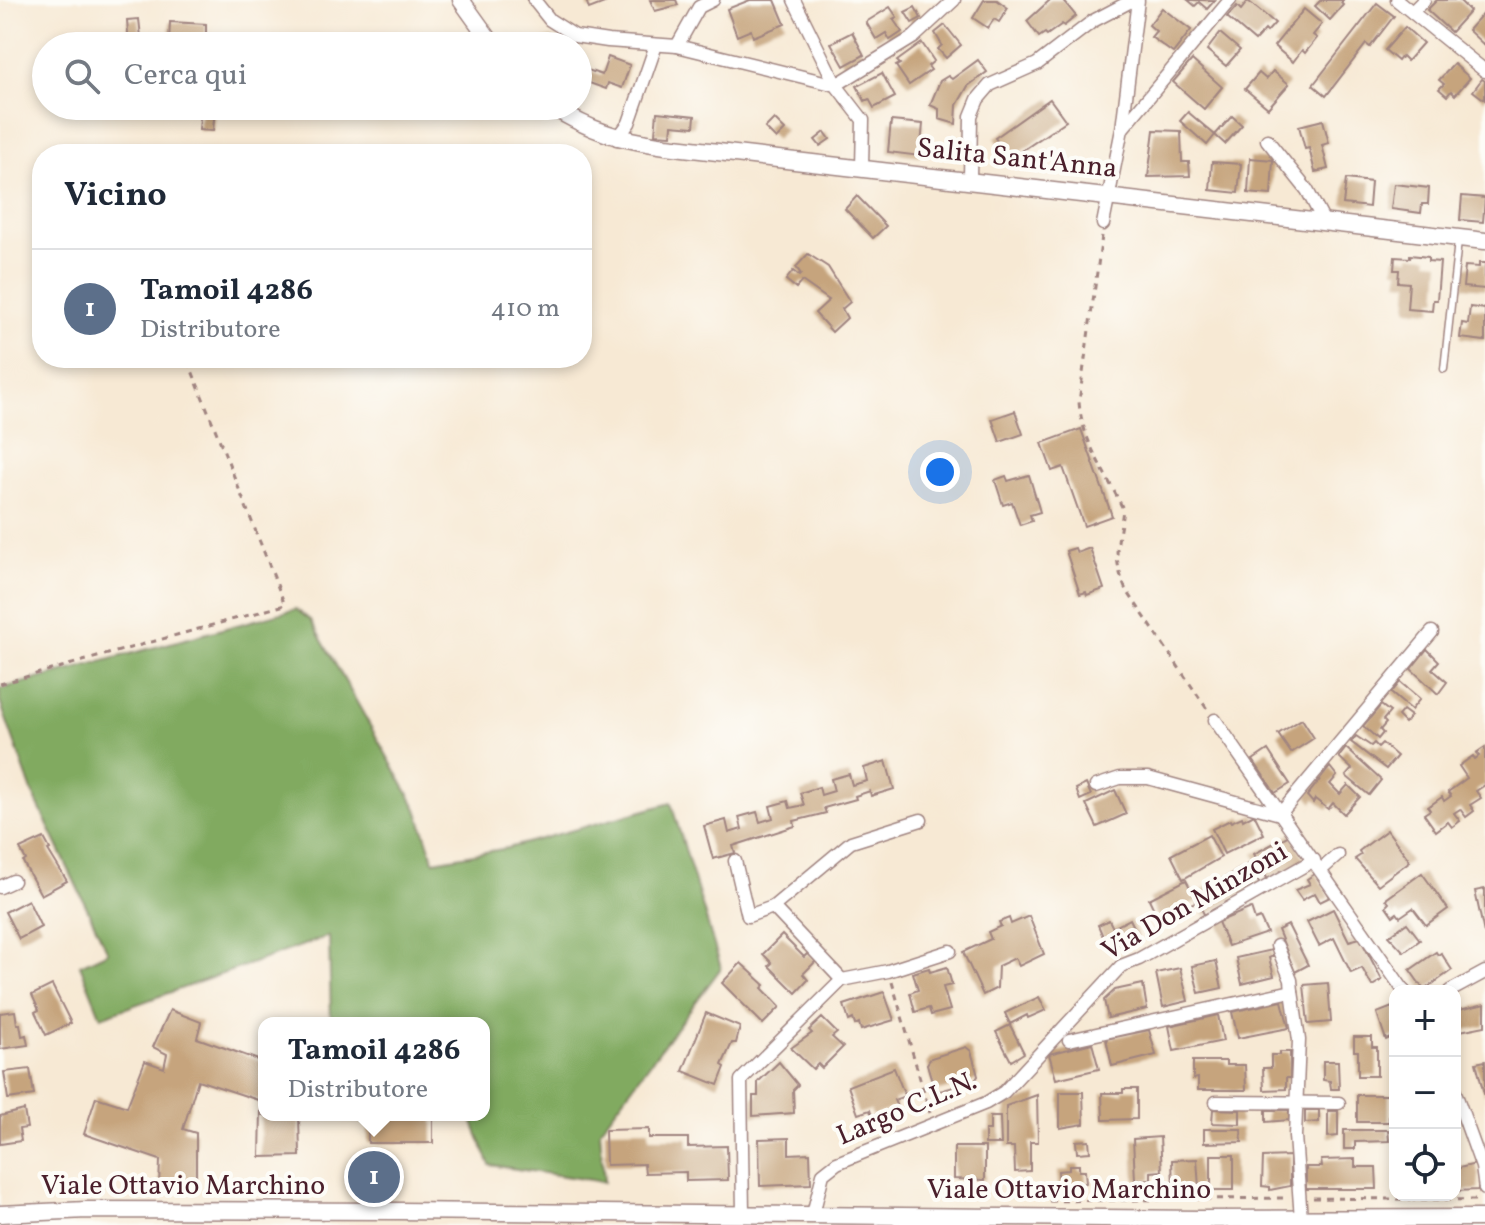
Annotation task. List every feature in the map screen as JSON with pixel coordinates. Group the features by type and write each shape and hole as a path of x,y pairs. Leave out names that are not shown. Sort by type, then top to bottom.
{"street":[{"path":"461,0 484,32"},
{"path":"534,0 550,20 569,32"},
{"path":"677,46 699,7 713,0"},
{"path":"794,0 836,85 863,120 862,168"},
{"path":"592,38 677,46 836,85 914,37 954,0"},
{"path":"1103,224 1122,129 1136,0"},
{"path":"970,180 971,116 978,99 990,85 1037,64 1093,21 1136,0"},
{"path":"1122,129 1230,0"},
{"path":"1397,0 1485,71"},
{"path":"1412,12 1424,0"},
{"path":"617,139 629,123 656,45"},
{"name":"Salita Sant'Anna","path":"574,120 617,139 1485,241"},
{"path":"1267,140 1307,190 1323,220"},
{"name":"Via Don Minzoni","path":"1280,814 1432,632"},
{"name":"Via Don Minzoni","path":"1215,720 1400,985"},
{"name":"Via Don Minzoni","path":"1096,786 1120,778 1148,778 1280,814"},
{"path":"735,861 748,916 773,907 851,842 921,820"},
{"path":"1318,865 1338,855"},
{"name":"Via Don Minzoni","path":"1004,1092 1121,966 1318,865"},
{"path":"0,887 13,881"},
{"path":"773,907 842,980"},
{"path":"1277,946 1291,980 1299,1040 1295,1136 1301,1219"},
{"path":"743,1213 741,1080 842,980 888,971 950,951"},
{"path":"1461,985 1485,972"},
{"path":"1069,1040 1292,991"},
{"name":"Largo C.L.N.","path":"813,1214 823,1174 837,1163 986,1103 1004,1092"},
{"path":"1216,1102 1339,1103"},
{"path":"1461,1109 1482,1167 1485,1189"},
{"name":"Viale Ottavio Marchino","path":"0,1214 88,1218 557,1218 743,1213 813,1214 835,1220 1156,1222 1301,1219 1425,1222 1485,1218"}],"lane":[{"path":"1444,369 1458,237"}],"path":[{"path":"1103,224 1079,402 1080,418 1087,440 1123,509 1116,542 1116,566 1125,588 1215,720"},
{"path":"0,684 285,605 191,368"},
{"path":"888,971 934,1124"},
{"path":"1046,1201 1300,1198 1485,1200"}],"green space":[{"path":"296,609 311,621 417,809 434,861 508,848 671,803 721,968 600,1130 604,1182 490,1165 472,1121 490,1121 490,1017 331,1017 329,936 101,1017 80,965 108,952 33,794 0,702 0,689"}],"building":[{"path":"586,0 612,0 589,9"},
{"path":"650,0 676,0 678,5 655,11"},
{"path":"750,0 775,0 785,24 753,37 751,30 737,36 727,9"},
{"path":"984,0 997,0 1008,8 999,22 994,19 988,28 973,18"},
{"path":"1050,0 1063,0 1076,16 1064,26 1062,24 1039,37 1027,21"},
{"path":"1188,0 1215,0 1207,9 1199,2 1195,6"},
{"path":"1321,0 1343,0 1343,5 1330,20 1315,6"},
{"path":"1437,0 1459,0 1470,11 1451,32 1427,10"},
{"path":"1248,1 1275,23 1255,41 1227,17 1237,6 1241,10"},
{"path":"1377,3 1394,16 1370,47 1366,44 1326,96 1313,85"},
{"path":"890,7 897,17 893,19 902,32 890,40 886,33 876,39 866,22"},
{"path":"915,7 921,18 912,23 905,12"},
{"path":"1162,8 1191,30 1173,53 1151,37 1156,31 1149,25"},
{"path":"1304,9 1322,24 1313,35 1317,38 1293,62 1274,46"},
{"path":"1485,11 1485,46 1468,30"},
{"path":"139,19 140,32 128,32 127,20"},
{"path":"170,22 206,24 206,32 170,32"},
{"path":"945,25 961,45 946,58 938,49 942,45 935,33"},
{"path":"1405,27 1423,43 1407,61 1402,56 1398,61 1385,50"},
{"path":"852,32 864,55 844,66 831,43"},
{"path":"1220,33 1240,50 1226,66 1207,50"},
{"path":"922,43 934,61 928,66 931,70 909,85 896,66 900,64 897,61"},
{"path":"608,57 630,65 622,88 608,83 606,89 592,84 592,72 602,75"},
{"path":"978,60 987,72 968,86 957,105 956,124 939,119 939,109 930,105 940,81 948,76 952,79"},
{"path":"1192,60 1222,87 1204,109 1173,82"},
{"path":"1454,64 1470,78 1455,95 1451,91 1447,96 1439,89 1444,84 1439,80"},
{"path":"1273,71 1289,84 1268,108 1245,89 1259,73 1266,79"},
{"path":"882,73 895,97 874,108 869,99 865,101 857,86"},
{"path":"1482,79 1485,81 1485,100 1473,91"},
{"path":"1050,99 1066,121 1010,159 995,138"},
{"path":"657,112 695,116 694,127 672,125 671,135 655,134"},
{"path":"1188,112 1215,135 1207,145 1180,121"},
{"path":"1232,116 1242,125 1225,144 1215,135"},
{"path":"774,119 785,130 776,139 765,128"},
{"path":"200,120 214,120 213,131 199,130"},
{"path":"1323,120 1329,143 1322,145 1328,169 1315,172 1299,126"},
{"path":"891,121 923,124 920,156 888,152"},
{"path":"1154,130 1181,131 1182,162 1189,162 1190,176 1148,177"},
{"path":"825,132 830,139 820,146 815,140"},
{"path":"1250,158 1273,160 1271,195 1248,193"},
{"path":"1212,162 1241,164 1238,193 1210,190"},
{"path":"1346,179 1371,182 1369,207 1343,204"},
{"path":"1394,184 1429,188 1428,204 1422,204 1421,213 1391,209"},
{"path":"857,196 886,226 873,238 845,209"},
{"path":"1462,196 1485,198 1483,222 1460,220"},
{"path":"808,254 828,267 850,302 842,309 847,318 832,332 815,313 829,300 802,281 796,288 786,280 793,271 799,276 801,274 796,267"},
{"path":"1410,255 1440,262 1437,300 1433,300 1432,311 1407,309 1409,283 1398,282 1399,270 1394,270 1395,257 1410,258"},
{"path":"1479,263 1485,263 1485,289 1463,287 1465,266 1479,267"},
{"path":"1470,307 1485,309 1485,341 1460,338 1462,323 1468,324"},
{"path":"1015,411 1023,434 1000,442 992,419"},
{"path":"1081,429 1112,516 1084,526 1063,467 1052,471 1042,443"},
{"path":"1029,475 1040,512 1030,515 1032,521 1020,525 1012,502 1003,505 995,480 1006,476 1008,481"},
{"path":"1075,548 1077,553 1090,548 1104,589 1087,595 1086,592 1080,594 1066,551"},
{"path":"1427,649 1439,661 1432,669 1447,682 1438,694 1411,669"},
{"path":"1400,682 1420,699 1411,710 1391,693"},
{"path":"1381,705 1390,712 1383,720 1386,723 1378,739 1363,726"},
{"path":"1403,710 1411,716 1405,723 1398,716"},
{"path":"1302,719 1314,738 1291,753 1278,734"},
{"path":"1356,736 1371,746 1374,743 1378,747 1382,743 1397,756 1386,769 1351,742"},
{"path":"1485,747 1485,785 1476,791 1481,798 1470,805 1474,811 1466,817 1460,809 1454,813 1460,821 1452,827 1448,822 1436,831 1424,814 1430,810 1428,807 1442,797 1444,801 1451,796 1448,792 1467,778 1459,766 1473,756 1475,759 1479,756 1476,753"},
{"path":"1346,748 1381,780 1369,795 1346,776 1352,769 1339,757"},
{"path":"1268,750 1290,784 1275,793 1253,760"},
{"path":"886,761 894,789 871,796 870,791 855,796 856,799 824,808 826,813 794,821 795,826 733,846 735,853 713,859 704,826 726,820 729,833 742,829 739,817 757,812 760,822 773,818 770,806 788,801 790,808 804,805 800,793 819,787 821,795 834,791 831,779 849,774 852,785 867,781 864,768"},
{"path":"1330,767 1337,776 1330,784 1340,794 1348,785 1360,797 1344,814 1333,803 1328,809 1315,799 1313,803 1307,796"},
{"path":"1086,784 1091,795 1080,800 1076,789"},
{"path":"1115,790 1126,814 1097,827 1086,804"},
{"path":"1254,814 1264,834 1224,854 1212,829 1230,820 1242,817 1243,820"},
{"path":"1387,830 1410,861 1378,885 1355,859 1361,855 1359,851"},
{"path":"1291,834 1305,860 1268,880 1254,854"},
{"path":"1209,835 1221,857 1183,879 1171,855"},
{"path":"44,838 67,881 41,895 23,862 26,860 20,849"},
{"path":"1249,864 1260,885 1205,916 1197,901 1159,920 1149,899 1186,880 1194,895"},
{"path":"1316,873 1330,897 1320,902 1315,893 1302,900 1295,890 1310,884 1307,879"},
{"path":"1422,873 1448,909 1426,925 1413,908 1400,917 1397,913 1393,916 1386,906 1389,903 1386,899"},
{"path":"1485,889 1485,933 1484,933 1475,891"},
{"path":"28,900 41,927 19,939 5,912"},
{"path":"1251,908 1255,920 1260,918 1267,933 1228,946 1218,922"},
{"path":"1333,909 1349,941 1360,938 1382,980 1372,986 1362,968 1351,973 1334,938 1319,946 1307,922"},
{"path":"1029,916 1044,954 1019,966 1015,958 998,966 997,988 983,995 963,952 991,939 988,932 1001,926 999,922 1009,918 1011,924"},
{"path":"1130,919 1139,937 1108,948 1098,925 1109,920 1113,928"},
{"path":"1407,923 1420,940 1404,952 1389,936"},
{"path":"1288,925 1308,965 1295,972 1278,930"},
{"path":"782,935 804,957 808,953 816,961 803,974 808,980 796,993 769,966 772,963 763,954"},
{"path":"1272,950 1273,956 1269,958 1274,976 1242,984 1236,958"},
{"path":"1436,952 1438,955 1441,953 1452,970 1431,985 1420,985 1410,970"},
{"path":"1216,961 1222,988 1199,993 1192,966"},
{"path":"741,963 765,985 762,988 780,1007 763,1024 722,983"},
{"path":"947,967 952,985 943,987 950,1010 931,1015 929,1008 915,1012 910,993 918,990 913,973"},
{"path":"1180,968 1188,1001 1163,1007 1156,973"},
{"path":"1328,983 1331,1022 1308,1024 1304,985"},
{"path":"1143,984 1147,1009 1108,1018 1104,1000 1115,990"},
{"path":"52,985 71,1023 46,1035 35,1012 39,1010 32,995"},
{"path":"884,992 894,1020 861,1030 859,1023 855,1025 853,1019 849,1021 844,1005"},
{"path":"1039,997 1046,1010 1010,1024 1005,1013"},
{"path":"1282,1001 1289,1028 1238,1038 1232,1012"},
{"path":"1485,1004 1485,1026 1461,1031 1461,1010"},
{"path":"1389,1008 1389,1039 1386,1040 1377,1013"},
{"path":"170,1010 201,1022 197,1038 258,1060 258,1100 198,1080 183,1129 196,1133 196,1186 159,1187 160,1160 84,1134 96,1097 127,1107 145,1061 164,1068 167,1054 153,1047"},
{"path":"15,1011 17,1024 20,1024 22,1036 26,1035 28,1045 0,1049 0,1013"},
{"path":"706,1013 740,1027 736,1043 732,1043 722,1065 725,1067 718,1085 683,1071"},
{"path":"1218,1015 1223,1041 1174,1051 1169,1026"},
{"path":"822,1018 837,1033 832,1037 843,1047 822,1068 818,1064 813,1069 791,1048 812,1033 809,1030"},
{"path":"1010,1025 1024,1053 1011,1061 996,1032"},
{"path":"1149,1030 1156,1055 1112,1066 1106,1039"},
{"path":"1354,1037 1372,1037 1372,1047 1377,1047 1377,1076 1358,1076 1358,1051 1354,1051"},
{"path":"1092,1043 1099,1069 1056,1079 1049,1054"},
{"path":"966,1047 971,1051 978,1076 975,1081 940,1091 934,1088 927,1064 931,1058"},
{"path":"1280,1052 1290,1052 1290,1078 1286,1078 1286,1089 1264,1090 1263,1068 1271,1068 1271,1055 1280,1055"},
{"path":"1193,1061 1226,1061 1226,1065 1245,1065 1246,1090 1198,1090 1198,1078 1193,1079"},
{"path":"1323,1061 1338,1061 1339,1089 1331,1089 1330,1081 1323,1080"},
{"path":"1485,1061 1485,1094 1484,1094 1476,1063"},
{"path":"779,1062 798,1085 793,1090 794,1113 753,1116 753,1096 758,1096 758,1082"},
{"path":"894,1068 905,1096 894,1100 897,1107 872,1116 870,1110 858,1114 848,1086"},
{"path":"30,1069 34,1095 8,1099 4,1072"},
{"path":"1123,1089 1137,1089 1137,1119 1103,1120 1102,1093 1123,1093"},
{"path":"1060,1092 1083,1092 1084,1124 1060,1128"},
{"path":"1037,1095 1038,1142 1030,1142 1030,1171 1015,1172 1014,1147 1006,1147 1006,1106"},
{"path":"1357,1095 1389,1095 1389,1122 1357,1122"},
{"path":"1213,1109 1240,1110 1240,1124 1212,1123"},
{"path":"24,1110 27,1128 19,1129 21,1141 0,1144 0,1116"},
{"path":"1266,1110 1289,1110 1289,1120 1266,1122"},
{"path":"1305,1110 1319,1110 1319,1122 1305,1123"},
{"path":"1328,1111 1338,1111 1338,1136 1328,1137"},
{"path":"990,1117 1000,1117 1001,1144 985,1144 985,1130 990,1130"},
{"path":"261,1121 299,1121 300,1156 260,1157"},
{"path":"368,1121 433,1121 433,1143 368,1143"},
{"path":"649,1129 649,1138 688,1138 688,1147 727,1146 728,1180 686,1181 686,1172 645,1173 644,1164 606,1165 605,1130"},
{"path":"1204,1129 1241,1129 1242,1142 1204,1143"},
{"path":"1344,1130 1388,1130 1389,1141 1355,1142 1355,1149 1344,1149"},
{"path":"1160,1137 1162,1171 1151,1172 1151,1179 1135,1180 1133,1139"},
{"path":"789,1138 789,1154 810,1153 811,1184 760,1186 759,1139"},
{"path":"1089,1140 1090,1152 1077,1153 1076,1141"},
{"path":"954,1147 985,1147 985,1180 954,1179"},
{"path":"1211,1155 1234,1155 1234,1190 1211,1190"},
{"path":"1290,1156 1290,1186 1270,1190 1270,1187 1262,1186 1263,1157"},
{"path":"1197,1159 1199,1188 1173,1186 1172,1160"},
{"path":"1355,1159 1355,1167 1376,1167 1377,1189 1306,1189 1306,1167 1322,1167 1321,1160"},
{"path":"1476,1164 1478,1190 1461,1191 1461,1168"},
{"path":"1069,1165 1079,1165 1079,1171 1085,1171 1086,1183 1059,1187 1058,1171 1069,1170"},
{"path":"382,1169 382,1183 365,1183 365,1170"}],"place":[{"name":"Tamoil 4286","path":"374,1177"}]}
